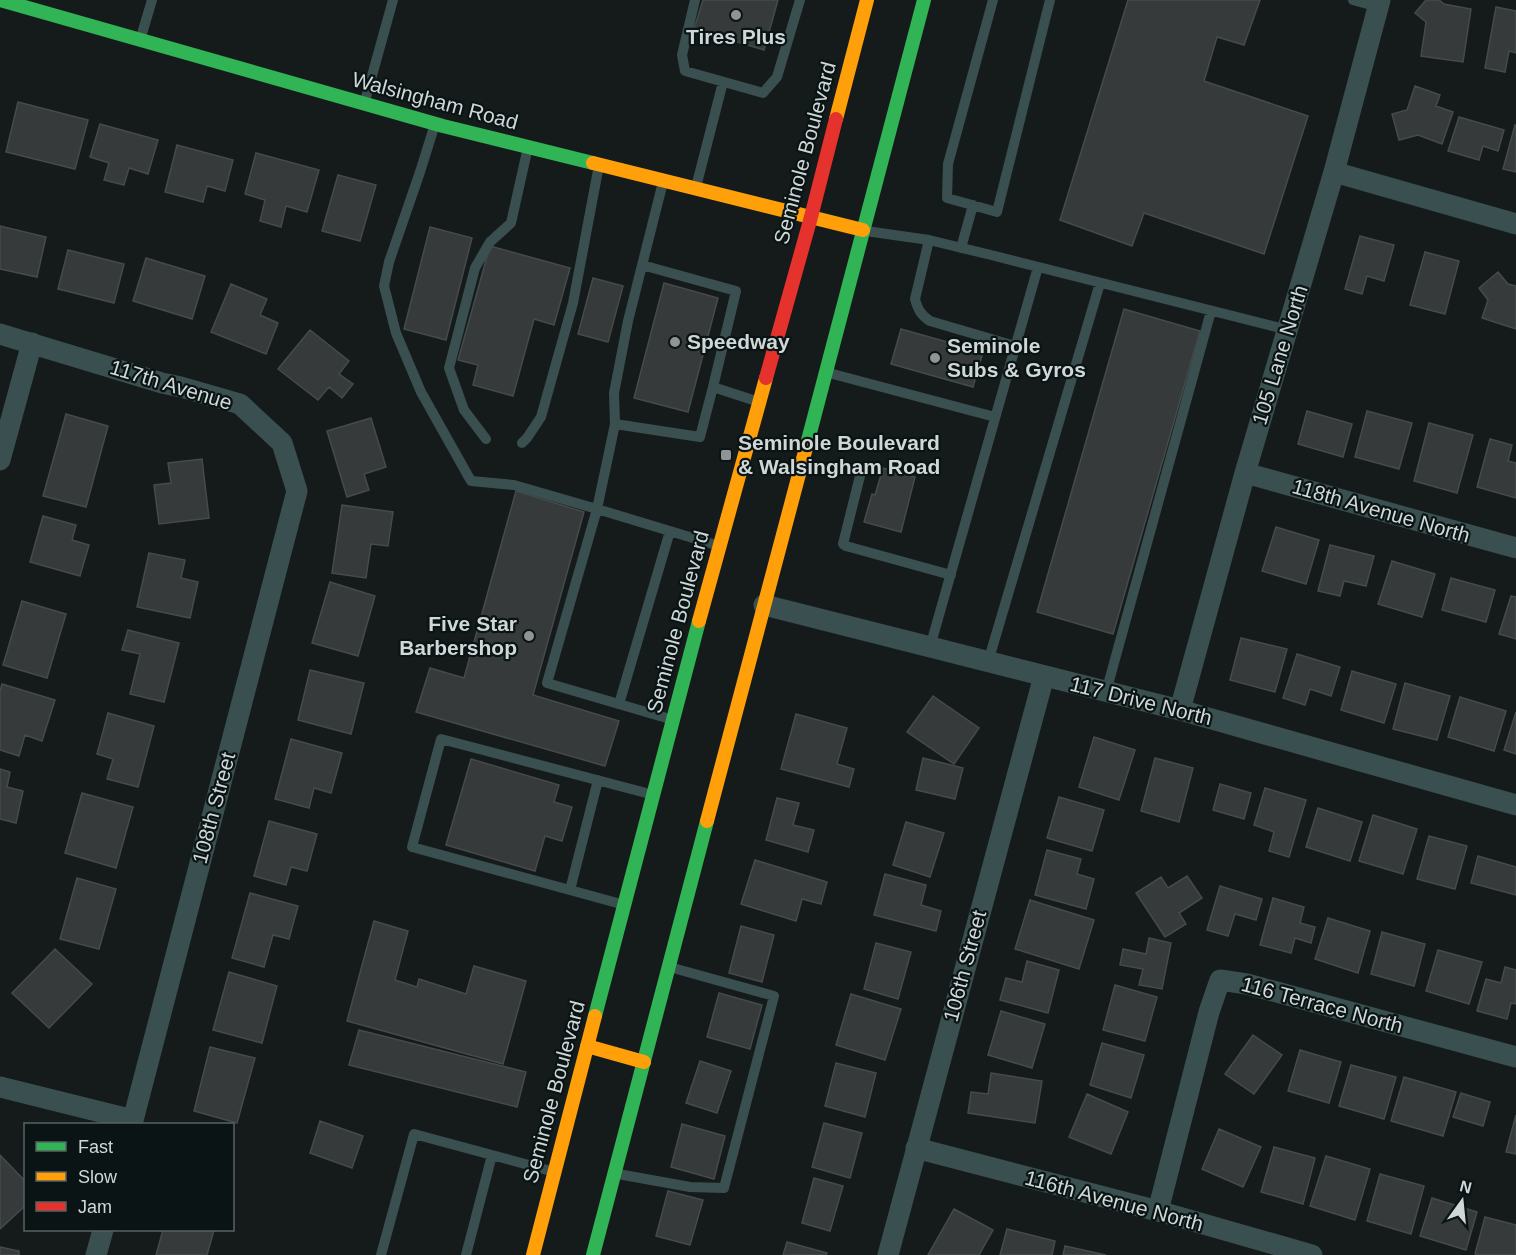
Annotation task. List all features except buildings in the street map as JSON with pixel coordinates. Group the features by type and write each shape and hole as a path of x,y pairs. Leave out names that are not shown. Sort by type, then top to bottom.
{"main road":[{"name":"Walsingham Road","path":"0,0 435,124 863,230"},
{"path":"593,1255 924,0"},
{"name":"Seminole Boulevard","path":"533,1255 719,546 811,217 863,2"},
{"path":"587,1046 644,1062"}],"street":[{"name":"105 Lane North","path":"1180,711 1245,473 1334,172 1379,4"},
{"path":"1334,172 1516,224"},
{"name":"117th Avenue","path":"0,334 240,404 282,443 297,491"},
{"path":"0,460 32,343"},
{"name":"118th Avenue North","path":"1245,473 1516,548"},
{"name":"108th Street","path":"132,1122 297,491"},
{"name":"117 Drive North","path":"764,605 1180,711 1516,805"},
{"name":"106th Street","path":"888,1255 1044,676"},
{"name":"116 Terrace North","path":"1158,1211 1209,1012 1220,980 1247,984 1516,1057"},
{"path":"0,1087 132,1122"},
{"name":"116th Avenue North","path":"916,1148 1158,1211 1312,1255"},
{"path":"96,1255 103,1231"}],"lane":[{"path":"140,40 152,0"},
{"path":"364,104 393,0"},
{"path":"695,0 682,56 685,70 764,93 777,77 800,0"},
{"path":"993,0 948,164 947,198 997,212 1050,0"},
{"path":"1353,0 1379,4"},
{"path":"696,189 723,82"},
{"path":"435,124 389,262 384,286 396,333 417,382 471,481 514,485 719,546"},
{"path":"486,439 464,410 449,368 475,268 490,242 511,223 528,147"},
{"path":"522,443 541,417 570,315 599,165"},
{"path":"663,181 628,321 614,393 615,424 597,508 547,683 673,720"},
{"path":"961,248 973,205"},
{"path":"863,230 929,240 1288,330"},
{"path":"929,240 915,299 922,316 930,321 1015,346"},
{"path":"615,424 700,437 736,291 642,265"},
{"path":"930,647 1038,267"},
{"path":"988,662 1100,283"},
{"path":"1106,692 1211,311"},
{"path":"826,373 995,417"},
{"path":"713,387 760,402"},
{"path":"862,468 843,544 951,575"},
{"path":"619,704 670,531"},
{"path":"625,905 412,847 441,739 653,795"},
{"path":"570,890 598,780"},
{"path":"615,1173 690,1187 724,1188 730,1166 774,996 669,967"},
{"path":"381,1255 414,1134 554,1172"},
{"path":"466,1255 492,1155"}],"traffic: fast":[{"path":"0,0 443,126 593,163"},
{"path":"807,444 924,0"},
{"path":"595,1016 699,621"},
{"path":"593,1255 707,821"}],"traffic: slow":[{"path":"836,119 867,0"},
{"path":"593,163 863,230"},
{"path":"699,621 766,378"},
{"path":"707,821 807,444"},
{"path":"533,1255 595,1016"},
{"path":"587,1046 644,1062"}],"traffic: jam":[{"path":"766,378 836,119"}],"place":[{"name":"Tires Plus","path":"736,15"},
{"name":"Speedway","path":"675,342"},
{"name":"Seminole Subs & Gyros","path":"935,358"},
{"name":"Seminole Boulevard & Walsingham Road","path":"726,455"},
{"name":"Five Star Barbershop","path":"529,636"}]}
